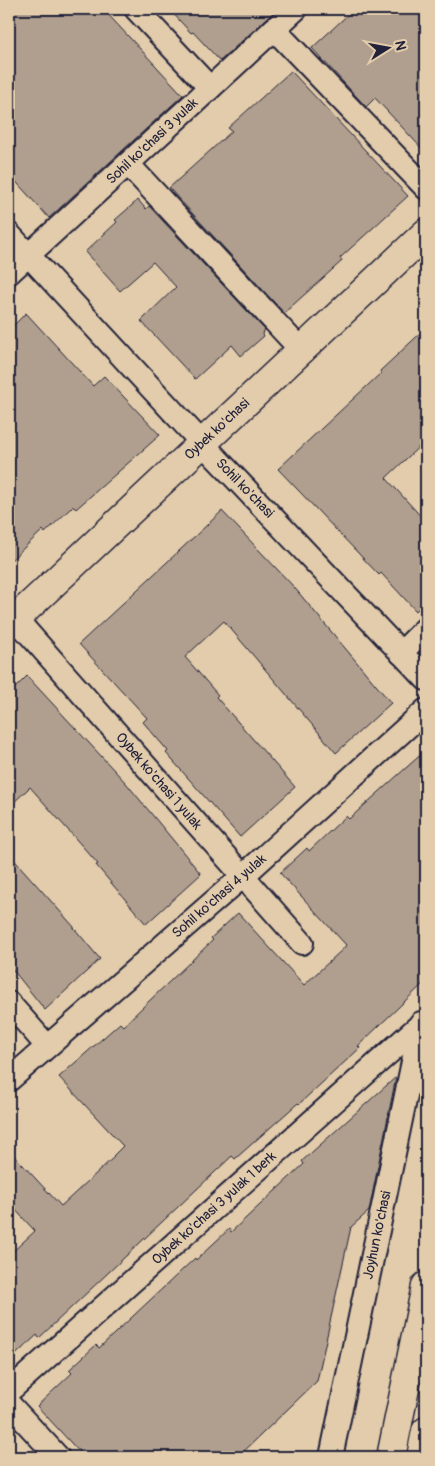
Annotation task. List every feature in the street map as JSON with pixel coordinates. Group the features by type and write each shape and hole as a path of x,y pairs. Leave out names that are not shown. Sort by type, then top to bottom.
{"street":[{"path":"136,9 210,88"},
{"name":"Sohil ko'chasi 3 yulak","path":"9,273 296,9"},
{"path":"274,29 426,188"},
{"path":"128,164 301,350"},
{"name":"Oybek ko'chasi","path":"12,622 426,233"},
{"name":"Sohil ko'chasi","path":"9,234 202,443 426,679"},
{"name":"Oybek ko'chasi 1 yulak","path":"12,622 302,943"},
{"path":"401,653 426,628"},
{"name":"Sohil ko'chasi 4 yulak","path":"9,1080 242,876 426,710"},
{"path":"9,1003 47,1046"},
{"name":"Oybek ko'chasi 3 yulak 1 berk","path":"9,1391 423,1019"},
{"name":"Joyhun ko'chasi","path":"331,1457 423,1019"},
{"path":"391,1457 426,1286"},
{"path":"9,1404 58,1457"},
{"path":"421,1457 426,1431"}],"building":[{"path":"9,9 103,9 183,95 49,218 9,174"},
{"path":"169,9 277,9 220,61"},
{"path":"354,9 426,9 426,153 375,98 366,107 312,48"},
{"path":"291,71 408,196 340,258 342,261 284,313 169,188 232,131 228,128"},
{"path":"138,200 146,209 149,206 265,330 262,333 264,336 241,356 232,345 195,379 141,321 176,287 153,262 120,291 85,252 117,222 115,220"},
{"path":"26,313 93,386 104,376 160,435 76,509 73,506 45,533 43,530 9,562 9,330"},
{"path":"426,328 426,440 386,478 426,522 426,601 416,611 278,469 381,373 380,371"},
{"path":"222,511 293,586 391,703 336,753 224,621 185,657 218,695 216,697 295,787 240,837 166,753 168,751 143,722 147,718 79,644"},
{"path":"27,676 126,783 201,874 146,924 96,865 98,864 30,787 9,807 9,694"},
{"path":"426,750 426,981 358,1046 360,1048 299,1104 235,1159 232,1156 39,1338 37,1335 9,1361 9,1255 35,1231 9,1203 9,1150 61,1206 114,1157 123,1146 59,1077 120,1023 123,1026 213,940 211,938 238,913 304,985 343,949 346,945 280,873 307,848 309,851 346,816 349,819"},
{"path":"9,854 100,959 45,1010 9,965"},
{"path":"396,1077 369,1211 351,1227 317,1381 238,1457 84,1457 37,1406 72,1373 69,1370 96,1345 99,1348 195,1258 196,1260 229,1229 231,1232 304,1164 302,1161"}]}
